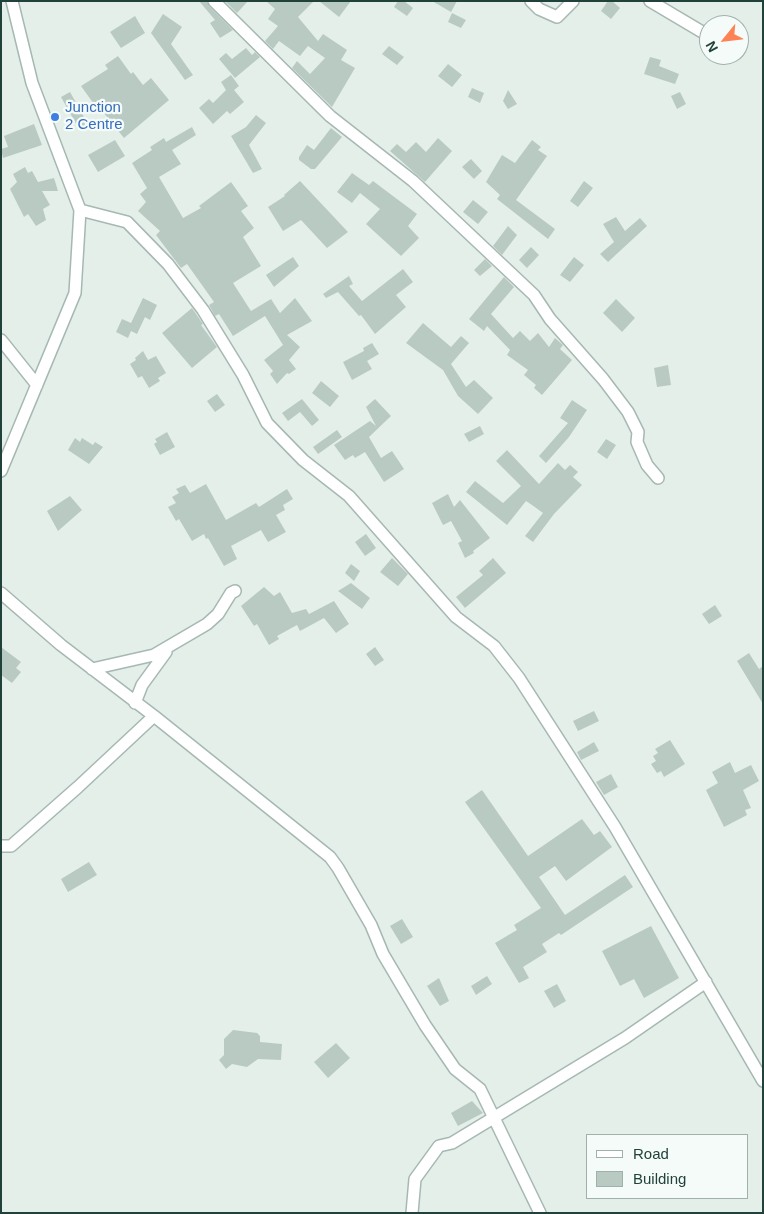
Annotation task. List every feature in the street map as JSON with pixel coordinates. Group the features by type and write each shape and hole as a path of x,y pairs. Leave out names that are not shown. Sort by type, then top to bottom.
{"street":[{"path":"1,471 38,385 74,293 80,210 32,83 12,1"},
{"path":"214,1 330,116 413,181 534,295 550,319 603,379 628,412 638,432 637,442 647,465 658,478"},
{"path":"531,1 539,8 557,17 573,1"},
{"path":"650,1 699,30"},
{"path":"80,210 127,222 161,257 203,310 243,375 267,422 303,460 349,496 456,617 494,646 519,678 609,819 763,1081"},
{"path":"1,340 38,385"},
{"path":"92,670 154,655 207,624 218,614 231,593 235,591"},
{"path":"1,593 92,670 154,716 330,857 371,924 382,954 412,1005 455,1068 480,1089 540,1213"},
{"path":"134,703 158,660 177,641"},
{"path":"1,846 11,846 78,788 154,716"},
{"path":"412,1213 415,1179 439,1146 452,1143 625,1038 706,982"}],"building":[{"path":"199,1 207,1 209,6 233,30 220,38 210,23 215,20"},
{"path":"225,1 248,1 237,13"},
{"path":"266,1 314,1 298,17 318,41 323,34 347,50 341,60 355,68 332,107 292,68 297,61 310,74 325,58 308,46 300,56 279,41 273,49 265,41 278,26 268,19 275,9"},
{"path":"319,1 351,1 339,17"},
{"path":"398,1 404,1 413,8 407,16 394,7"},
{"path":"432,1 457,1 451,12"},
{"path":"608,1 612,1 620,8 611,19 601,11"},
{"path":"452,13 466,20 461,28 448,22"},
{"path":"163,14 182,27 171,44 193,75 185,80 151,33"},
{"path":"135,16 145,33 121,48 110,32"},
{"path":"389,46 404,57 397,65 382,54"},
{"path":"246,48 252,55 255,52 260,57 235,78 219,59 226,53 232,59"},
{"path":"118,56 131,74 133,72 143,85 151,78 169,100 124,138 103,112 101,114 81,86 108,69 105,65"},
{"path":"650,57 661,60 659,66 679,74 675,84 644,74"},
{"path":"448,64 462,75 452,87 438,76"},
{"path":"231,75 239,86 234,90 244,102 230,114 227,111 213,124 199,108 209,99 213,103 226,90 221,82"},
{"path":"472,88 484,93 480,103 468,97"},
{"path":"508,90 517,104 508,109 503,101"},
{"path":"70,92 88,124 79,129 61,97"},
{"path":"680,92 686,104 677,109 671,96"},
{"path":"256,115 266,123 249,145 262,169 253,173 231,136 246,127"},
{"path":"34,124 42,145 3,158 1,149 8,147 4,136"},
{"path":"192,127 196,135 172,150 181,164 159,177 183,218 201,208 199,206 231,182 248,206 241,211 254,228 243,237 261,266 233,283 251,311 271,299 280,313 295,298 312,321 287,335 300,347 289,360 296,369 289,374 287,373 277,384 270,374 273,371 264,360 283,345 265,316 233,336 219,314 215,316 209,305 214,302 187,264 181,268 156,235 160,231 138,211 146,202 140,194 147,188 132,163 152,150 150,147 164,138 166,142"},
{"path":"331,128 342,137 315,169 311,169 299,160 299,157 307,145 314,150"},
{"path":"438,138 452,151 425,182 390,151 397,144 406,152 416,142 426,152"},
{"path":"115,140 125,156 98,172 88,155"},
{"path":"532,140 541,147 538,150 547,156 516,200 555,229 548,239 497,199 500,195 486,182 502,155 515,163"},
{"path":"471,159 482,171 474,179 462,167"},
{"path":"25,167 28,173 32,171 38,182 54,178 58,191 42,191 50,205 43,209 46,220 36,226 28,214 24,217 10,189 17,182 13,174"},
{"path":"352,173 369,185 373,181 417,214 408,226 419,238 401,256 366,224 380,209 360,193 352,203 337,192"},
{"path":"300,181 348,232 327,248 301,220 283,231 268,207 285,196"},
{"path":"584,181 593,188 578,207 570,201"},
{"path":"473,200 488,212 478,224 463,212"},
{"path":"616,217 625,231 640,218 647,226 608,262 600,254 614,242 603,224"},
{"path":"508,226 517,235 502,255 493,246"},
{"path":"531,247 539,255 527,268 519,260"},
{"path":"293,257 299,266 274,287 266,275"},
{"path":"574,257 584,265 570,282 560,275"},
{"path":"485,259 492,266 480,276 474,270"},
{"path":"403,269 413,282 396,295 406,307 375,334 361,315 359,316 338,292 326,298 323,294 349,276 353,284 349,286 362,301"},
{"path":"504,277 514,287 491,314 513,338 520,331 530,341 538,333 549,347 555,338 563,345 560,349 572,360 542,395 534,388 536,385 524,375 528,370 507,355 510,350 487,326 484,331 469,319"},
{"path":"143,298 157,305 150,320 145,317 137,334 131,331 128,338 116,332 122,319 131,323"},
{"path":"616,299 635,318 622,332 603,313"},
{"path":"192,308 203,324 201,325 217,347 192,368 162,333"},
{"path":"423,323 451,347 461,336 469,343 451,364 466,387 474,380 493,398 478,414 458,396 443,370 406,343"},
{"path":"372,343 379,354 367,361 372,369 352,380 343,362 364,351 363,348"},
{"path":"143,351 148,360 156,356 166,373 158,378 160,381 149,388 142,376 138,378 130,364"},
{"path":"668,365 671,385 657,387 654,368"},
{"path":"321,381 339,396 330,407 312,393"},
{"path":"217,394 225,405 215,412 207,401"},
{"path":"302,399 319,420 312,426 300,412 288,421 282,413"},
{"path":"375,399 391,416 369,437 381,458 392,451 404,469 384,482 365,452 355,458 353,455 345,460 334,445 370,421 376,426 366,407"},
{"path":"572,400 587,410 569,437 546,463 539,456 568,423 560,418"},
{"path":"480,426 484,434 469,442 464,434"},
{"path":"337,430 342,437 318,454 313,447"},
{"path":"167,432 175,447 160,455 154,444 157,442 155,439"},
{"path":"75,438 80,442 82,438 93,445 95,442 103,447 89,464 68,450"},
{"path":"606,439 616,445 607,459 597,452"},
{"path":"507,450 539,484 558,463 565,470 570,465 578,472 573,477 582,485 554,514 533,542 525,536 543,513 526,501 507,525 466,492 475,481 503,503 521,486 496,461"},
{"path":"206,484 226,520 256,503 259,507 287,489 293,499 283,505 285,510 276,515 286,532 268,542 261,530 231,546 237,559 224,566 208,538 206,539 204,534 192,541 179,519 176,521 168,507 176,503 172,497 179,493 176,489 185,485 190,493"},
{"path":"448,494 454,507 460,500 490,538 473,551 474,553 465,558 458,543 462,541 451,521 443,525 432,503"},
{"path":"70,496 82,510 58,531 47,511"},
{"path":"366,534 376,548 365,556 355,542"},
{"path":"392,558 408,574 398,586 380,572"},
{"path":"493,558 506,573 465,608 456,597 483,575 479,571"},
{"path":"351,564 360,571 354,581 345,573"},
{"path":"351,583 370,598 362,609 338,591"},
{"path":"264,587 274,596 280,592 292,613 306,609 309,614 334,601 349,624 336,633 324,618 300,631 297,625 277,636 279,639 269,645 257,624 254,626 241,606"},
{"path":"715,605 722,616 709,624 702,614"},
{"path":"1,647 21,662 16,668 21,672 12,683 1,675"},
{"path":"375,647 384,660 375,666 366,654"},
{"path":"749,653 759,669 763,666 763,704 737,661"},
{"path":"594,711 599,721 578,731 573,721"},
{"path":"670,740 685,764 664,777 661,771 657,773 651,764 656,761 653,756 658,753 655,749"},
{"path":"594,742 599,751 581,760 577,752"},
{"path":"730,762 735,773 751,765 759,781 743,790 751,808 745,810 747,815 724,827 706,790 718,783 712,772"},
{"path":"611,774 618,787 604,795 596,782"},
{"path":"482,790 528,856 582,819 594,835 600,831 612,847 566,881 555,866 539,877 565,915 625,875 633,887 561,935 559,933 542,944 547,952 523,967 529,978 519,983 495,943 517,930 514,925 541,908 465,802"},
{"path":"89,862 97,875 68,892 61,879"},
{"path":"402,919 413,937 401,944 390,926"},
{"path":"651,926 679,978 644,998 634,979 620,986 602,951"},
{"path":"487,976 492,984 476,995 471,986"},
{"path":"439,978 449,1001 440,1006 427,986"},
{"path":"557,984 566,1001 554,1008 544,991"},
{"path":"233,1030 257,1033 260,1036 260,1042 282,1044 281,1060 258,1059 247,1067 232,1064 226,1069 219,1060 224,1055 224,1039"},
{"path":"336,1043 350,1058 328,1078 314,1062"},
{"path":"472,1101 483,1113 458,1126 451,1113"}],"place":[{"name":"Junction 2 Centre","path":"55,117"}]}
